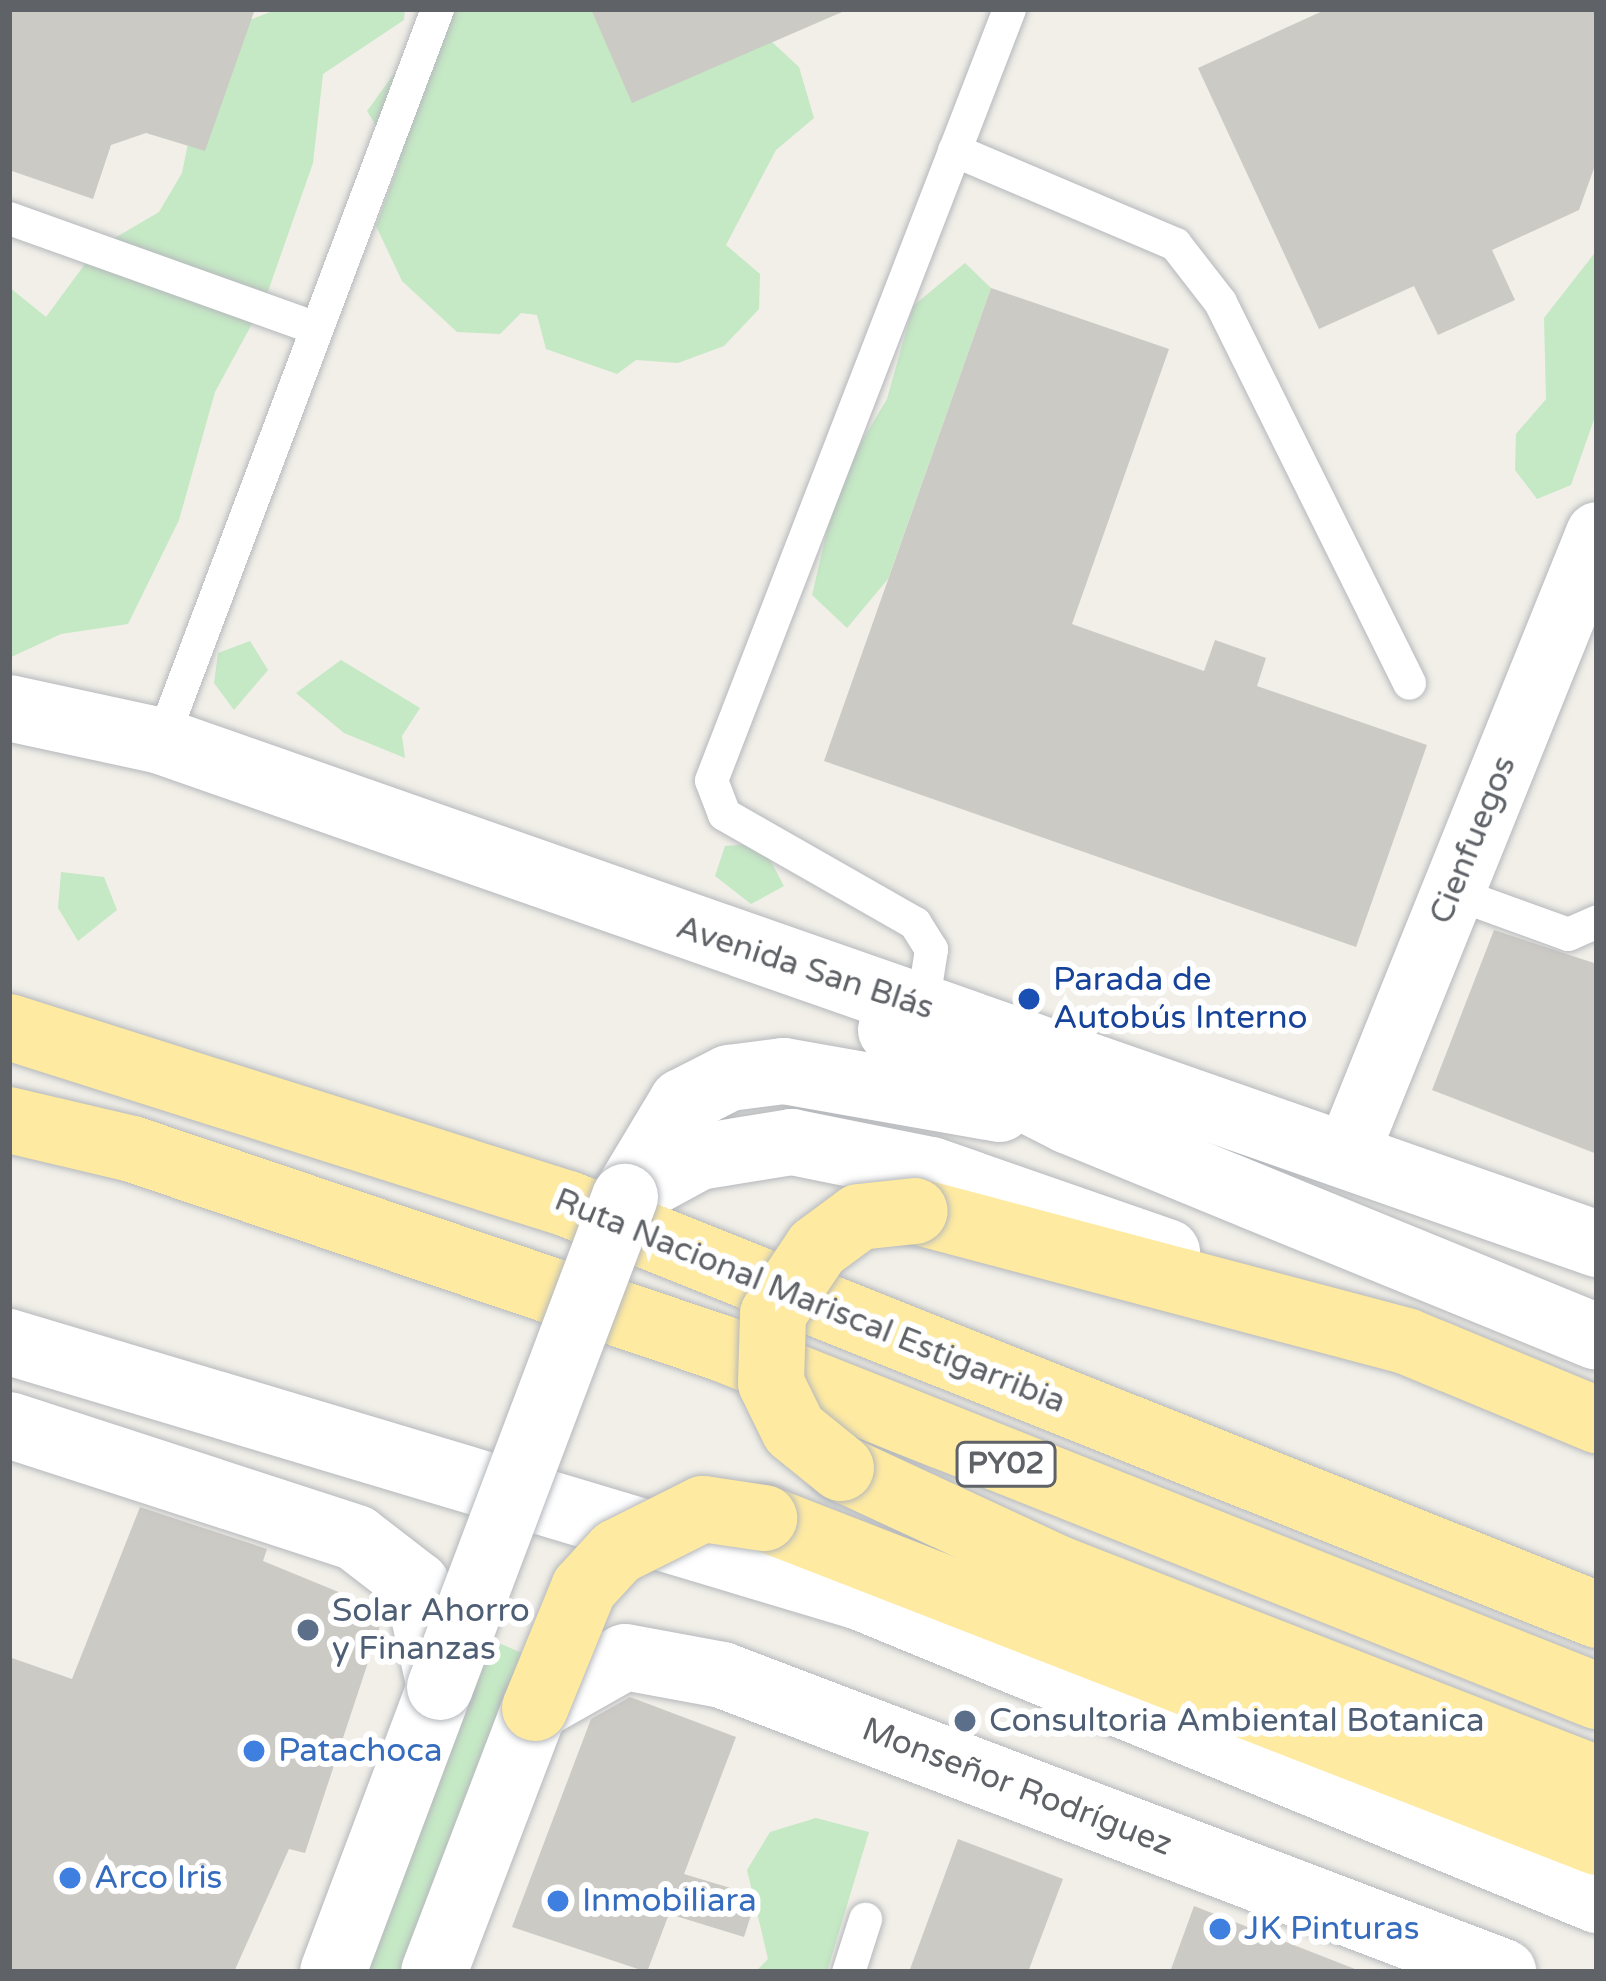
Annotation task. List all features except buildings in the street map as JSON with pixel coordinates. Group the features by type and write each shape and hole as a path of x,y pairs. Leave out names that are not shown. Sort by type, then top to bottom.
{"highway":[{"name":"Ruta Nacional Mariscal Estigarribia","path":"9,1027 568,1204 1597,1615"},
{"name":"PY02","path":"9,1120 153,1156 721,1348 1597,1696"},
{"path":"1597,1420 1406,1342 915,1211 859,1217 817,1248 773,1314 771,1383 794,1430 841,1468 1040,1562 1597,1779"},
{"path":"1326,1506 1597,1566"},
{"path":"535,1708 584,1588 617,1552 703,1509 764,1518 1597,1842"}],"street":[{"name":"Cienfuegos","path":"1349,1148 1597,533"},
{"name":"Avenida San Blás","path":"9,708 161,741 715,940 1349,1148 1597,1244"},
{"path":"715,940 1069,1121 1597,1337"},
{"path":"333,1972 625,1197 682,1102 729,1078 784,1070 1069,1121"},
{"path":"625,1197 699,1157 792,1142 932,1170 1406,1342"},
{"path":"9,1342 860,1597 1597,1900"},
{"path":"9,1425 270,1505 389,1556 417,1585 440,1687"},
{"name":"Monseñor Rodríguez","path":"535,1708 625,1657 722,1675 1503,1972"},
{"path":"434,1972 535,1708"}],"lane":[{"path":"161,741 310,326 437,9"},
{"path":"922,1006 931,949 915,923 724,814 711,780 1009,9"},
{"path":"954,150 1175,244 1220,302 1409,683"},
{"path":"9,218 310,326"},
{"path":"1452,892 1568,934 1597,920"},
{"path":"848,1972 865,1919"}],"green space":[{"path":"278,9 405,9 404,20 323,74 313,163 265,300 215,392 179,520 128,624 61,634 9,658 9,287 46,317 96,249 159,212 182,173 210,35"},
{"path":"441,9 628,9 760,31 799,67 814,118 776,150 726,245 760,274 759,309 724,346 678,363 636,360 617,374 546,349 537,315 521,313 500,334 457,332 402,281 376,226 399,164 367,111"},
{"path":"1597,250 1597,411 1571,485 1537,499 1515,470 1516,434 1546,399 1544,318"},
{"path":"965,263 991,288 888,579 847,628 812,595 839,479 887,399 913,306"},
{"path":"250,641 268,670 234,710 214,683 218,653"},
{"path":"341,660 420,708 402,736 405,758 344,733 296,693"},
{"path":"761,843 784,886 751,904 715,876 725,846"},
{"path":"61,872 104,877 117,910 78,941 58,908"},
{"path":"473,1632 534,1658 417,1972 348,1972"},
{"path":"816,1818 869,1832 827,1972 755,1972 768,1959 747,1870 770,1832"}],"place":[{"name":"Parada de Autobús Interno","path":"1029,999"},
{"name":"Solar Ahorro y Finanzas","path":"308,1630"},
{"name":"Consultoria Ambiental Botanica","path":"965,1721"},
{"name":"Patachoca","path":"254,1751"},
{"name":"Arco Iris","path":"70,1878"},
{"name":"Inmobiliara","path":"558,1901"},
{"name":"JK Pinturas","path":"1220,1929"}]}
